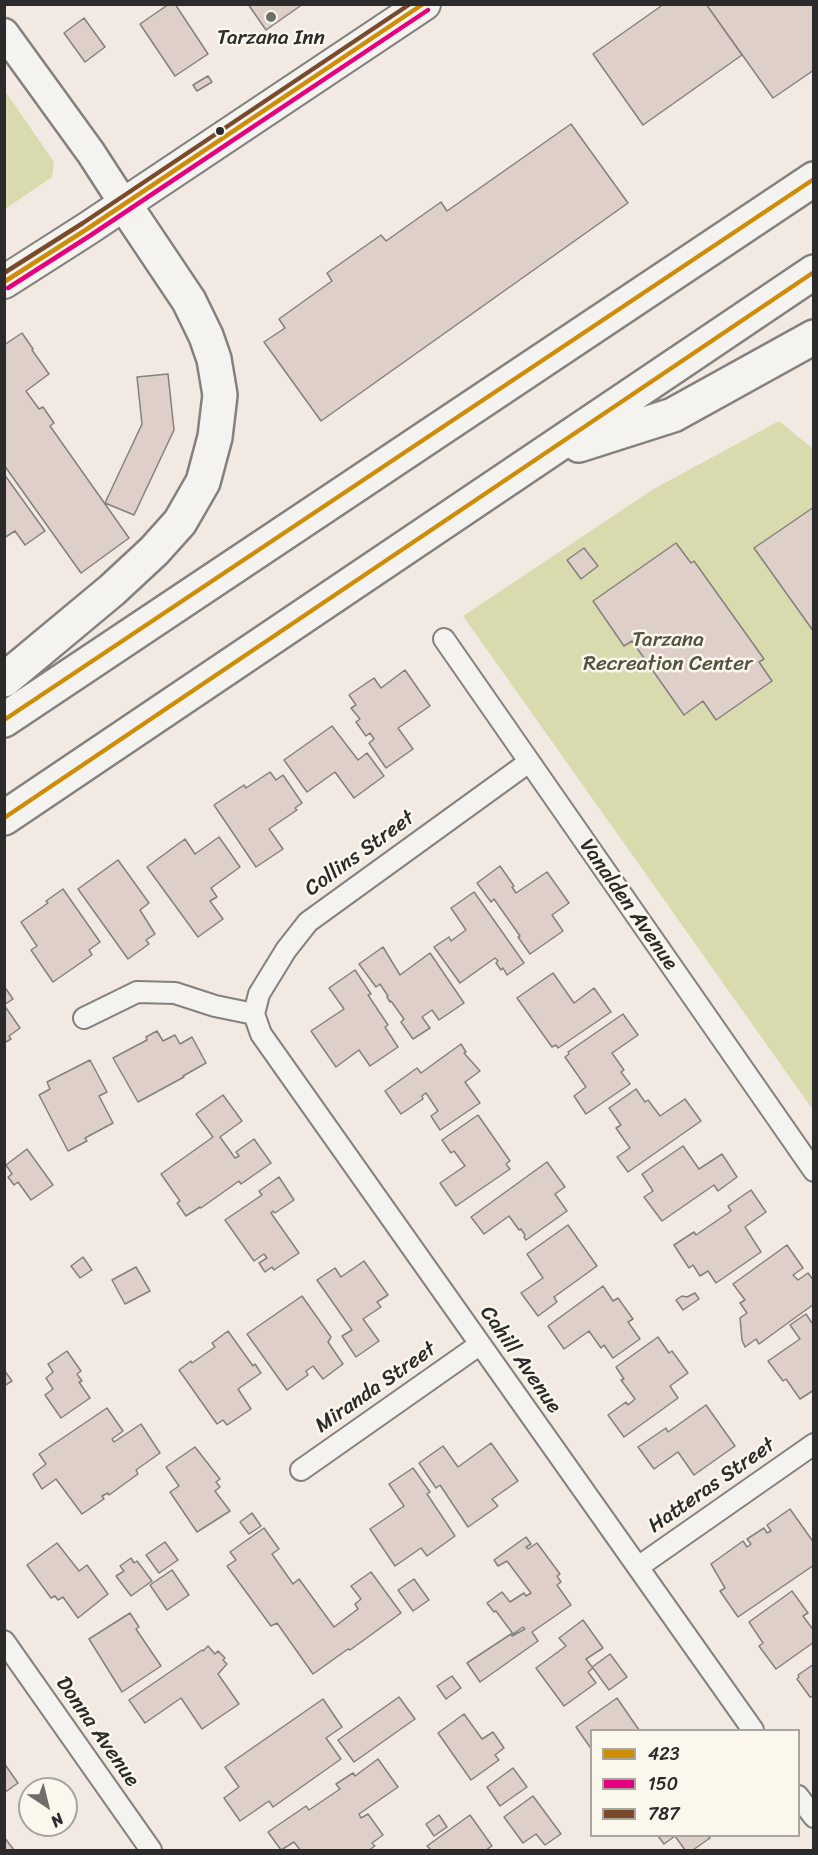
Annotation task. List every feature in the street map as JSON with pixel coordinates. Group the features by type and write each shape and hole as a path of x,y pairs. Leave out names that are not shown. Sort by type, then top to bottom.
{"highway":[{"path":"4,720 813,179"},
{"path":"4,680 111,590 154,551 180,522 203,482 215,437 220,395 214,359 206,336 189,302 124,204"},
{"path":"4,818 813,272"},
{"path":"543,456 673,415 813,337"}],"main road":[{"path":"4,282 424,4"},
{"path":"4,33 91,153 124,204"}],"street":[{"name":"Vanalden Avenue","path":"444,639 813,1171"},
{"name":"Collins Street","path":"254,1014 259,994 286,950 308,922 529,762"},
{"path":"84,1018 137,992 176,993 254,1014"},
{"name":"Cahill Avenue","path":"254,1014 261,1034 752,1729"},
{"name":"Miranda Street","path":"301,1470 480,1345"},
{"name":"Hatteras Street","path":"638,1567 813,1444"},
{"name":"Donna Avenue","path":"4,1641 151,1851"},
{"path":"800,1799 813,1817"}],"green space":[{"path":"5,91 54,162 52,177 5,209"},
{"name":"Tarzana Recreation Center","path":"779,421 813,449 813,1110 463,616 652,490"}],"building":[{"path":"169,4 175,4 208,54 175,76 140,24"},
{"name":"Tarzana Inn","path":"248,4 303,4 266,30"},
{"path":"664,4 706,4 742,55 643,125 593,54"},
{"path":"706,4 814,4 814,70 773,98"},
{"path":"84,18 105,47 85,62 64,33"},
{"path":"208,76 212,82 197,91 193,85"},
{"path":"571,124 628,203 321,421 264,342 285,328 279,319 332,281 327,273 381,235 386,241 441,202 447,211"},
{"path":"22,333 49,374 26,391 39,409 43,407 54,423 50,426 129,538 81,573 4,465 4,345"},
{"path":"168,374 174,430 134,515 105,503 142,424 137,377"},
{"path":"4,474 45,531 25,545 15,531 4,538"},
{"path":"814,507 814,632 754,548"},
{"path":"676,543 691,563 694,561 764,659 759,662 772,681 716,720 703,701 684,715 632,641 624,646 593,601"},
{"path":"584,548 598,566 581,579 567,560"},
{"path":"405,670 430,706 398,728 413,749 386,768 369,743 374,739 370,733 366,736 356,722 360,719 351,708 356,705 349,695 374,678 381,688"},
{"path":"332,726 358,760 367,753 384,776 354,798 335,772 307,792 284,760"},
{"path":"270,772 276,780 283,775 302,803 295,808 297,810 269,829 283,849 256,867 214,805 244,785 246,788"},
{"path":"219,837 240,867 211,888 217,897 210,901 223,919 198,937 147,867 185,839 195,854"},
{"path":"118,860 149,903 140,910 155,934 146,940 149,944 128,959 78,889"},
{"path":"500,866 514,886 512,887 516,893 547,872 569,903 552,915 563,931 530,954 494,899 491,902 477,883"},
{"path":"63,889 100,942 89,950 92,955 53,982 31,950 37,946 21,922"},
{"path":"474,892 524,963 507,975 496,963 498,961 495,958 460,983 434,947 449,937 451,941 466,930 451,908"},
{"path":"383,947 400,975 430,953 464,1003 439,1020 432,1010 422,1017 430,1028 413,1039 401,1022 404,1019 390,1002 380,984 376,987 359,964"},
{"path":"355,970 371,994 368,995 388,1025 385,1027 398,1047 370,1066 359,1050 336,1067 311,1031 344,1009 329,988"},
{"path":"553,973 574,1003 594,988 611,1012 558,1048 556,1045 552,1047 517,998"},
{"path":"4,986 13,999 4,1005"},
{"path":"4,1005 20,1028 9,1036 11,1039 4,1043"},
{"path":"623,1014 638,1035 612,1053 624,1070 621,1072 630,1084 586,1114 574,1096 586,1087 565,1057 569,1054 568,1052"},
{"path":"157,1031 163,1041 175,1035 180,1044 192,1037 206,1063 138,1102 113,1058 147,1040 146,1037"},
{"path":"461,1044 466,1052 464,1053 480,1071 465,1082 480,1103 440,1130 431,1116 438,1111 426,1093 422,1096 423,1099 401,1114 385,1091 417,1068 421,1073"},
{"path":"90,1060 107,1092 99,1096 113,1123 85,1138 87,1141 68,1151 39,1095 50,1089 47,1082"},
{"path":"636,1089 645,1102 648,1100 660,1116 685,1099 701,1121 628,1172 617,1157 630,1148 616,1128 621,1125 609,1108"},
{"path":"223,1095 242,1121 220,1137 235,1158 239,1156 236,1152 254,1139 271,1163 241,1184 239,1181 186,1216 177,1203 180,1201 161,1174 213,1137 196,1114"},
{"path":"478,1115 510,1161 506,1164 510,1169 456,1206 440,1183 465,1166 454,1151 451,1153 442,1140"},
{"path":"683,1146 699,1169 722,1154 737,1177 718,1191 714,1185 662,1221 644,1197 653,1191 642,1174"},
{"path":"27,1149 53,1185 31,1200 18,1182 14,1185 8,1177 12,1174 6,1165"},
{"path":"547,1162 565,1187 555,1194 567,1211 526,1240 521,1229 519,1230 509,1216 484,1234 471,1217"},
{"path":"279,1177 294,1200 275,1213 273,1211 271,1213 299,1253 274,1270 272,1267 265,1272 259,1263 267,1258 264,1254 254,1261 225,1220 262,1195 259,1191"},
{"path":"751,1190 766,1212 745,1227 761,1252 716,1283 708,1271 700,1276 693,1265 689,1268 674,1245 694,1232 696,1235 731,1211 728,1206"},
{"path":"568,1225 597,1266 554,1297 557,1302 538,1316 521,1293 543,1278 527,1254"},
{"path":"787,1245 803,1268 793,1275 798,1280 808,1273 814,1281 814,1304 759,1344 756,1339 745,1347 740,1318 747,1313 740,1303 745,1300 733,1284"},
{"path":"83,1257 92,1270 80,1278 71,1266"},
{"path":"364,1261 388,1295 377,1302 381,1307 363,1319 379,1341 356,1357 342,1336 352,1330 317,1280 335,1268 341,1277"},
{"path":"136,1267 150,1291 125,1304 112,1280"},
{"path":"603,1286 613,1301 618,1298 633,1319 628,1322 640,1339 613,1358 604,1345 601,1348 589,1331 564,1349 548,1326"},
{"path":"695,1293 699,1299 683,1310 676,1300"},
{"path":"302,1296 331,1337 328,1342 343,1364 323,1379 313,1366 306,1371 308,1375 287,1390 247,1334"},
{"path":"806,1314 812,1323 814,1322 814,1390 800,1399 786,1379 783,1381 768,1361 800,1339 790,1325"},
{"path":"228,1331 253,1366 255,1364 261,1373 238,1389 251,1409 227,1425 223,1420 217,1424 179,1370 215,1347 212,1343"},
{"path":"658,1337 688,1373 670,1386 678,1398 624,1437 608,1415 626,1402 628,1405 635,1399 621,1380 624,1379 616,1367"},
{"path":"67,1351 81,1371 77,1374 82,1381 79,1382 90,1398 61,1418 45,1395 53,1389 46,1378 53,1372 48,1364"},
{"path":"4,1370 12,1381 4,1386"},
{"path":"706,1405 735,1446 694,1475 678,1452 654,1469 638,1447 666,1428 668,1432"},
{"path":"107,1408 123,1431 112,1439 114,1442 141,1424 160,1453 136,1470 138,1474 109,1495 108,1493 102,1496 104,1499 82,1514 56,1479 42,1489 33,1474 46,1464 39,1454"},
{"path":"491,1443 518,1481 492,1499 498,1506 468,1527 440,1485 436,1488 419,1463 443,1446 458,1467"},
{"path":"195,1447 220,1479 216,1482 220,1487 215,1491 230,1511 197,1532 170,1492 179,1486 166,1467"},
{"path":"413,1468 430,1492 427,1494 455,1536 427,1556 421,1548 395,1566 370,1529 404,1506 389,1484"},
{"path":"790,1509 814,1543 814,1565 738,1617 720,1591 725,1588 711,1564 743,1541 747,1547 751,1544 747,1539 764,1528 767,1533 771,1531 767,1525"},
{"path":"252,1513 261,1526 249,1534 240,1522"},
{"path":"264,1528 279,1549 272,1554 293,1584 299,1579 334,1627 358,1609 355,1604 361,1599 351,1586 371,1572 401,1613 313,1674 277,1623 271,1626 227,1566 236,1560 230,1552"},
{"path":"526,1537 531,1544 526,1547 528,1549 537,1543 560,1574 557,1576 561,1582 557,1585 571,1605 532,1632 538,1641 480,1682 467,1663 511,1634 512,1636 525,1629 523,1627 513,1634 487,1603 502,1592 510,1602 524,1593 526,1596 531,1593 507,1561 498,1566 494,1560"},
{"path":"165,1542 178,1560 159,1573 146,1555"},
{"path":"57,1543 79,1571 87,1565 108,1594 78,1618 63,1597 58,1600 55,1596 51,1598 27,1565"},
{"path":"131,1558 134,1563 137,1561 152,1581 131,1596 116,1576 124,1571 120,1566"},
{"path":"172,1570 189,1595 167,1610 150,1585"},
{"path":"414,1579 429,1600 413,1611 398,1590"},
{"path":"792,1591 808,1613 803,1616 814,1631 814,1642 776,1669 759,1646 763,1643 749,1622"},
{"path":"130,1613 139,1627 136,1629 161,1666 122,1692 89,1639"},
{"path":"583,1620 603,1648 586,1659 592,1667 610,1654 627,1677 609,1690 593,1668 588,1672 596,1683 564,1706 536,1668 566,1646 559,1638"},
{"path":"208,1646 215,1654 218,1651 225,1658 223,1660 227,1664 218,1674 239,1704 202,1729 181,1698 145,1723 129,1700"},
{"path":"814,1664 814,1696 810,1697 797,1679 798,1675"},
{"path":"452,1676 461,1688 446,1699 437,1686"},
{"path":"399,1697 415,1719 354,1762 338,1740"},
{"path":"617,1698 638,1729 590,1729 590,1747 576,1727"},
{"path":"323,1699 342,1727 326,1738 341,1759 273,1807 269,1801 240,1821 224,1798 239,1787 225,1767"},
{"path":"464,1714 482,1739 493,1732 504,1748 495,1755 499,1760 471,1780 438,1733"},
{"path":"378,1759 398,1787 359,1814 361,1818 368,1814 383,1835 372,1843 375,1846 369,1850 300,1850 294,1842 281,1850 268,1832 306,1806 309,1810 340,1789 336,1784 353,1773 355,1776"},
{"path":"4,1763 18,1783 4,1793"},
{"path":"513,1768 527,1787 500,1806 487,1787"},
{"path":"533,1796 561,1834 545,1845 536,1834 523,1843 504,1817"},
{"path":"439,1815 447,1827 434,1836 426,1824"},
{"path":"470,1815 492,1846 486,1850 431,1850 427,1846"},
{"path":"4,1837 14,1850 4,1850"},
{"path":"659,1837 674,1837 664,1844"},
{"path":"676,1837 710,1838 693,1850 685,1850"}],"transit line":[{"name":"787","path":"4,273 83,223 410,4"},
{"name":"423","path":"4,282 423,4"},
{"name":"150","path":"8,288 428,10"},
{"name":"423","path":"4,720 814,179"},
{"name":"423","path":"4,818 814,272"}],"place":[{"name":"Tarzana Inn","path":"271,17"}]}
